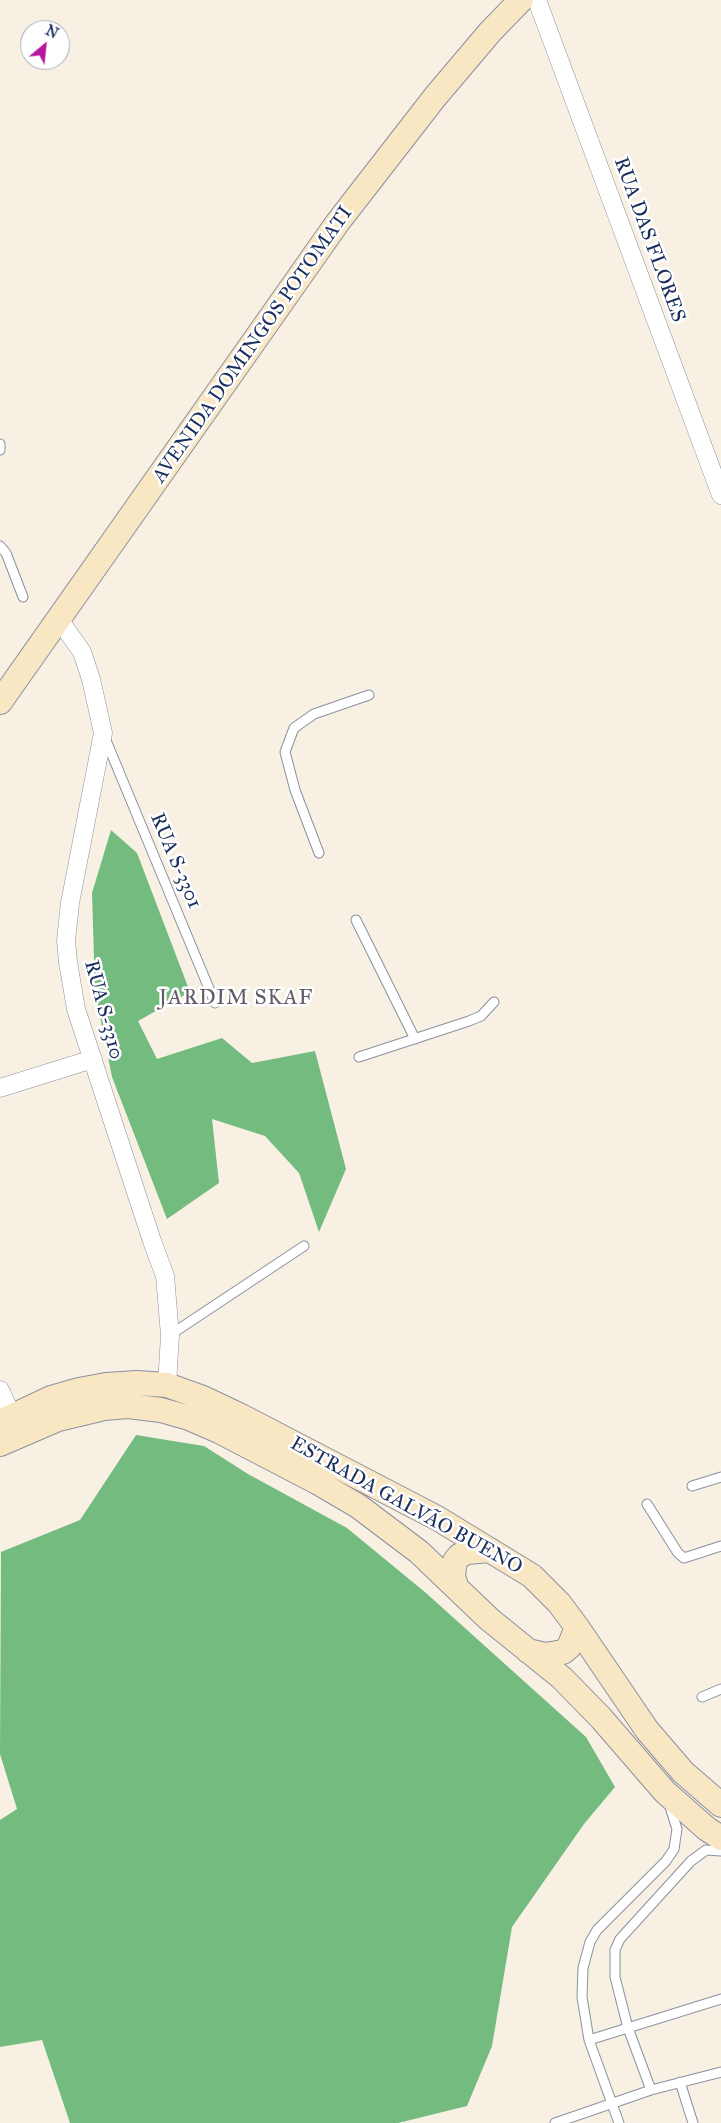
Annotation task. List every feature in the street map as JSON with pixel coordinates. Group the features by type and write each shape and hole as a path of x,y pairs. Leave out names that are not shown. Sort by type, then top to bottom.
{"main road":[{"name":"AVENIDA DOMINGOS POTOMATI","path":"0,702 338,222 435,97 490,32 521,0"},
{"name":"ESTRADA GALVÃO BUENO","path":"6,1419 51,1398 106,1385 137,1383 168,1385 203,1398 241,1416 437,1518 532,1576 559,1603 647,1730 689,1778 721,1805"},
{"name":"ESTRADA GALVÃO BUENO","path":"0,1444 58,1419 104,1408 128,1406 161,1410 189,1418 264,1454 358,1506 419,1552 489,1619 562,1678 601,1718 666,1792 707,1829 721,1838"},
{"path":"457,1588 453,1577 455,1561 459,1556 467,1552 490,1550"},
{"path":"528,1651 545,1655 555,1655 563,1652 569,1647 577,1627"}],"street":[{"name":"RUA DAS FLORES","path":"537,0 721,495"},
{"name":"RUA S-3310","path":"58,618 82,652 91,679 103,733 78,855 66,941 68,962 76,1009 165,1276 170,1334 168,1385"},
{"path":"0,1088 93,1058"},
{"path":"0,1390 6,1419"}],"lane":[{"path":"0,444 0,450"},
{"path":"0,546 6,553 23,597"},
{"path":"319,853 295,790 285,752 294,728 314,714 369,695"},
{"name":"RUA S-3301","path":"103,733 215,1003"},
{"path":"356,920 415,1039"},
{"path":"359,1057 481,1016 494,1002"},
{"path":"170,1334 304,1246"},
{"path":"692,1486 721,1477"},
{"path":"647,1504 678,1553 684,1558 721,1546"},
{"path":"702,1697 721,1689"},
{"path":"619,2123 610,2103 589,2040 582,1997 583,1968 590,1942 597,1930 666,1861 674,1849 677,1829 666,1792"},
{"path":"651,2090 628,2028 613,1962 614,1950 620,1939 691,1862 706,1850 721,1851"},
{"path":"589,2040 721,1999"},
{"path":"555,2123 651,2090 721,2072"},
{"path":"680,2082 693,2123"}],"green space":[{"path":"111,830 137,853 190,992 138,1021 157,1059 222,1038 252,1063 315,1051 346,1169 319,1232 299,1173 265,1136 212,1119 219,1183 167,1219 112,1077 95,991 92,893"},
{"path":"136,1435 204,1446 248,1474 347,1528 426,1593 586,1737 615,1787 584,1824 512,1927 492,2046 467,2106 398,2123 70,2123 42,2040 0,2047 0,1820 17,1809 0,1754 1,1552 80,1520"}],"district":[{"name":"JARDIM SKAF","path":"236,999"}]}
